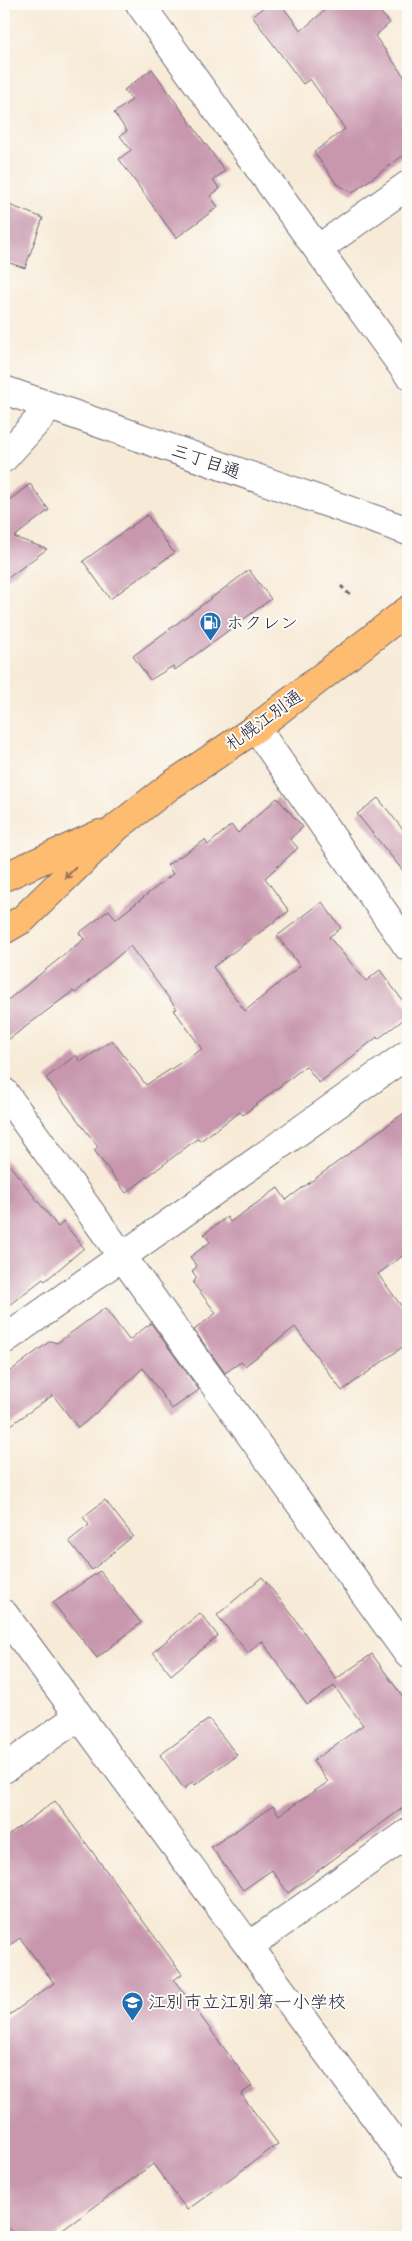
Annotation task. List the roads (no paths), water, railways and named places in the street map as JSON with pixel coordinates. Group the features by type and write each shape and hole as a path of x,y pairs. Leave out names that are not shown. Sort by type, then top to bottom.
{"highway":[{"name":"札幌江別通","path":"4,930 23,919 117,827 170,786 256,728 408,610"},
{"name":"札幌江別通","path":"4,877 117,827"}],"street":[{"path":"140,4 408,374"},
{"path":"318,248 408,185"},
{"name":"三丁目通","path":"4,390 408,531"},
{"path":"4,458 50,407"},
{"path":"256,728 408,947"},
{"path":"4,1340 408,1054"},
{"path":"4,1092 408,1654"},
{"path":"4,1614 408,2162"},
{"path":"4,1769 79,1716"},
{"path":"249,1946 408,1832"}],"place":[{"name":"ホクレン","path":"210,642"},
{"name":"江別市立江別第一小学校","path":"132,2021"}]}
